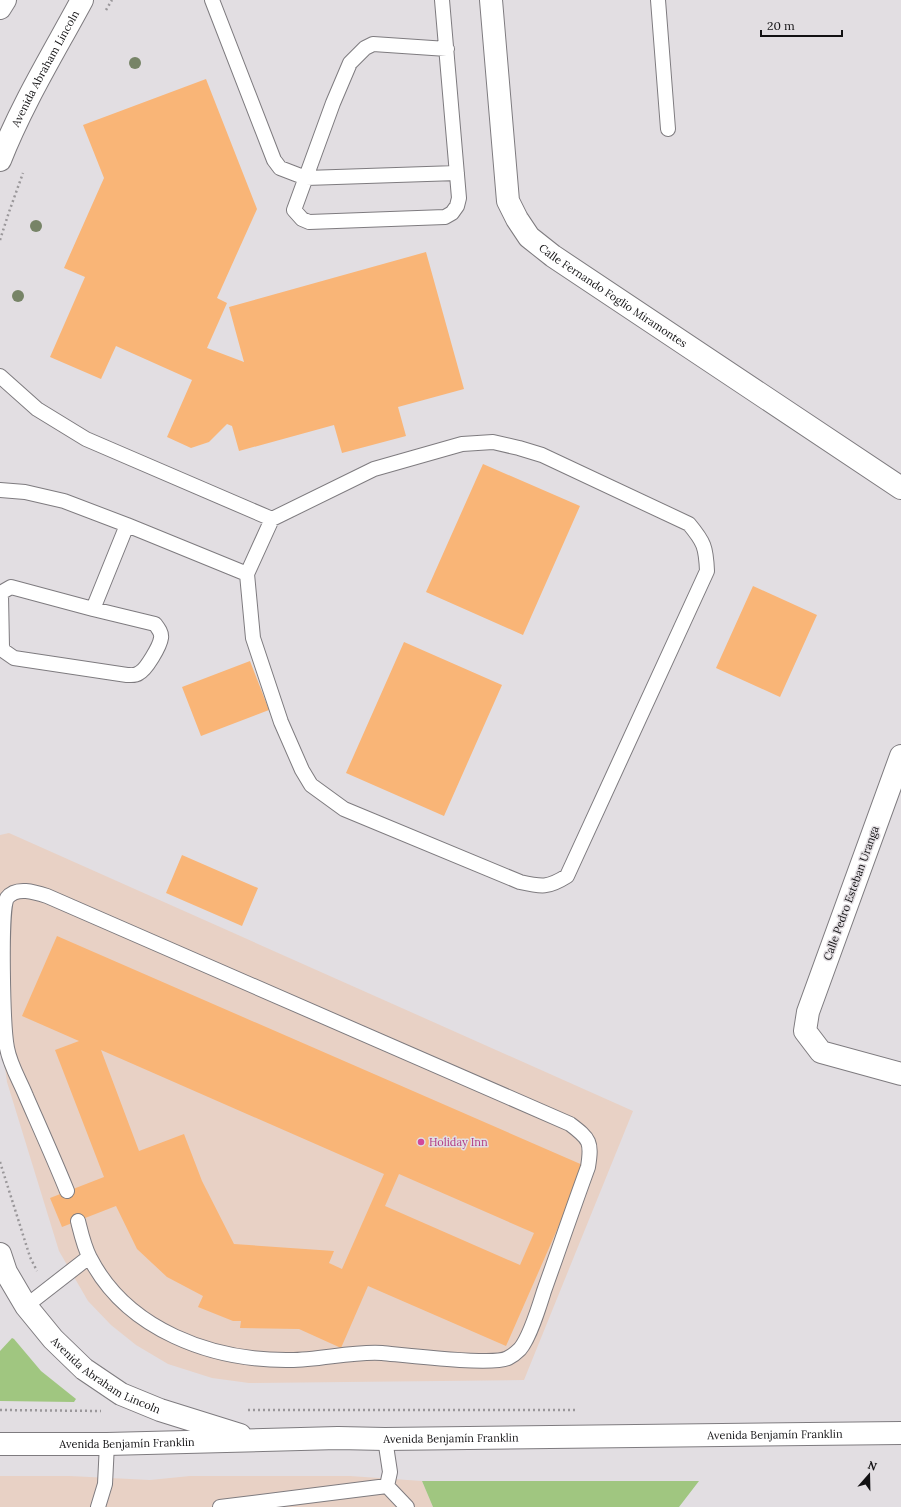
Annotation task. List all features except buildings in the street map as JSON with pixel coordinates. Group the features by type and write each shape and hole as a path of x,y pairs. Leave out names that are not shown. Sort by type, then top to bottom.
{"main road":[{"path":"0,8 5,0"},
{"name":"Avenida Abraham Lincoln","path":"0,160 31,93 82,0"},
{"name":"Calle Fernando Foglio Miramontes","path":"491,0 508,201 517,219 529,237 560,261 901,488"},
{"name":"Calle Pedro Esteban Uranga","path":"901,756 808,1012 805,1031 820,1052 901,1074"},
{"name":"Avenida Abraham Lincoln","path":"2,1271 26,1306 53,1339 84,1369 121,1394 160,1410 256,1440"},
{"name":"Avenida Benjamín Franklin","path":"0,1444 107,1444 338,1438 385,1439 901,1433"}],"lane":[{"path":"212,0 274,160 280,168 306,178 457,173"},
{"path":"442,0 447,49 459,198 457,206 452,213 445,217 309,222 302,219 294,210 347,69 358,53 374,44 447,49"},
{"path":"658,0 668,129"},
{"path":"0,376 37,409 86,438 272,518"},
{"path":"493,442 542,455 689,524 701,539 706,552 707,571 567,876 555,884 540,886 520,882 344,809 311,785 302,770 281,722 253,638 247,574 272,518 374,470 462,444 493,442"},
{"path":"0,490 25,492 64,501 247,574"},
{"path":"92,609 127,525"},
{"path":"12,587 92,609 155,624 159,628 161,639 146,668 140,673 135,675 127,675 14,658 4,651 2,647 1,595 8,588 12,587"},
{"path":"67,1191 4,1049 2,920 6,898 15,892 32,892 47,896 570,1124 583,1134 589,1142 590,1153 588,1167 535,1316 520,1349 507,1359 486,1361 463,1360 378,1353 290,1360 257,1358 218,1353 186,1341 155,1326 127,1306 107,1284 89,1257 78,1221"},
{"path":"26,1306 89,1257"},
{"path":"385,1439 390,1472 387,1486"},
{"path":"98,1507 105,1484 107,1444"},
{"path":"220,1507 387,1486"},
{"path":"387,1486 407,1507"}],"path":[{"path":"105,13 112,0"},
{"path":"0,240 25,168"},
{"path":"0,1162 30,1257 47,1290"},
{"path":"0,1410 92,1411"},
{"path":"240,1410 577,1410"}],"shaded area":[{"path":"9,833 633,1111 524,1380 249,1383 212,1378 168,1364 136,1345 111,1325 88,1301 59,1251 7,1082 0,1032 0,835"},
{"path":"0,1476 70,1476 150,1480 190,1476 350,1476 422,1481 433,1507 0,1507"}],"green space":[{"path":"12,1338 41,1371 76,1399 74,1402 0,1401 0,1351"},
{"path":"422,1481 699,1481 679,1507 433,1507"}],"place":[{"name":"Holiday Inn","path":"421,1142"}]}
